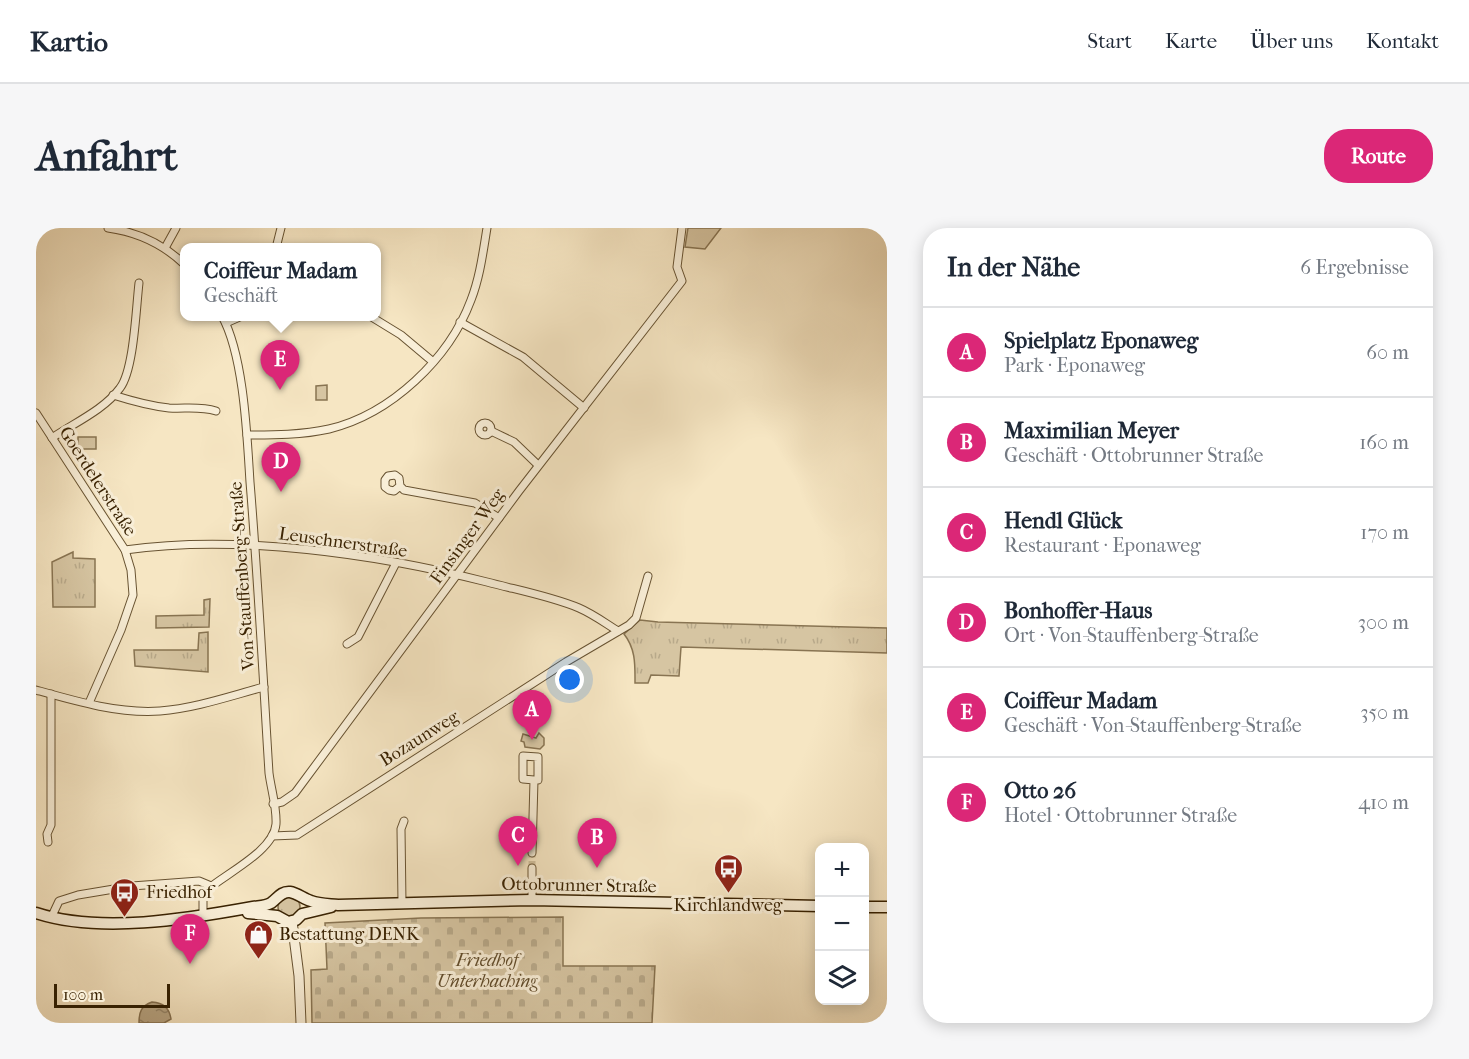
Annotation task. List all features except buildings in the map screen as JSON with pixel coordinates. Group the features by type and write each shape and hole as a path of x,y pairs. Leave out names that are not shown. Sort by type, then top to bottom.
{"main road":[{"name":"Ottobrunner Straße","path":"36,913 51,918 90,923 124,923 232,912 269,904 287,892 314,902 338,905 532,900 815,906"},
{"path":"299,896 304,905 302,914"},
{"path":"276,899 274,908 277,916"},
{"name":"Ottobrunner Straße","path":"232,912 277,916 284,921 292,921 302,914 338,905"},
{"path":"869,907 887,907"}],"street":[{"path":"108,228 131,232 165,248 180,261"},
{"path":"165,248 176,228"},
{"path":"277,243 281,228"},
{"path":"247,435 303,433 329,429 358,419 403,391 448,342 460,322 478,278 487,228"},
{"name":"Finsinger Weg","path":"273,804 282,802 295,793 538,465 682,281 676,267 682,228"},
{"path":"52,438 105,403 124,382 129,364 139,283"},
{"name":"Von-Stauffenberg-Straße","path":"224,321 236,360 247,435 269,773 276,826 272,836"},
{"path":"378,321 401,335 432,361"},
{"path":"460,322 523,357 584,408"},
{"path":"113,395 139,403 171,408 203,407 216,411"},
{"name":"Goerdelerstraße","path":"36,413 125,550 131,570 132,595 121,630 89,703"},
{"path":"491,431 514,442 538,465"},
{"path":"400,486 404,490 476,503 499,518"},
{"name":"Leuschnerstraße","path":"125,550 193,544 255,546 350,555 457,575 563,602 595,616 618,631"},
{"path":"347,644 358,637 396,563"},
{"name":"Bozaunweg","path":"272,836 297,835 549,673 629,625 636,618 648,576"},
{"path":"36,690 127,710 160,711 196,706 264,687"},
{"path":"48,842 47,834 51,825 51,694"},
{"path":"532,853 534,780"},
{"path":"402,903 401,829 404,821"},
{"path":"203,915 203,898 211,886 251,858 272,836"},
{"path":"532,868 532,900"},
{"path":"51,918 59,901 78,895 171,882 200,881 211,886"},
{"path":"292,921 302,1023"}],"green space":[{"path":"688,228 721,228 705,249 685,247"},
{"path":"327,385 327,400 316,400 316,386"},
{"path":"78,437 96,437 96,449 78,449"},
{"path":"73,552 73,558 95,559 95,607 53,607 52,562"},
{"path":"210,599 209,627 156,628 156,616 204,615 204,600"},
{"path":"640,620 887,628 887,653 681,647 679,676 651,675 648,683 635,683 633,652 624,634"},
{"path":"208,632 208,672 135,666 134,650 198,650 199,633"},
{"path":"539,733 544,738 544,745 540,749 525,747 524,742 521,741 523,734 536,738"},
{"path":"289,896 297,899 300,907 297,915 289,918 281,915 278,907 281,899"},
{"name":"Friedhof Unterhaching","path":"563,917 563,966 655,966 652,1023 312,1023 311,970 327,969 325,923 421,918"}],"water":[{"path":"152,1002 165,1006 171,1019 164,1023 139,1023 141,1010"}],"tunnel":[{"path":"532,853 532,868"}],"place":[{"name":"Coiffeur Madam","path":"280,390"},
{"name":"Bonhoffer-Haus","path":"281,492"},
{"name":"Spielplatz Eponaweg","path":"532,740"},
{"name":"Hendl Glück","path":"518,866"},
{"name":"Maximilian Meyer","path":"597,868"},
{"name":"Kirchlandweg","path":"728,894"},
{"name":"Friedhof","path":"125,918"},
{"name":"Bestattung DENK","path":"258,960"},
{"name":"Otto 26","path":"190,964"}]}
